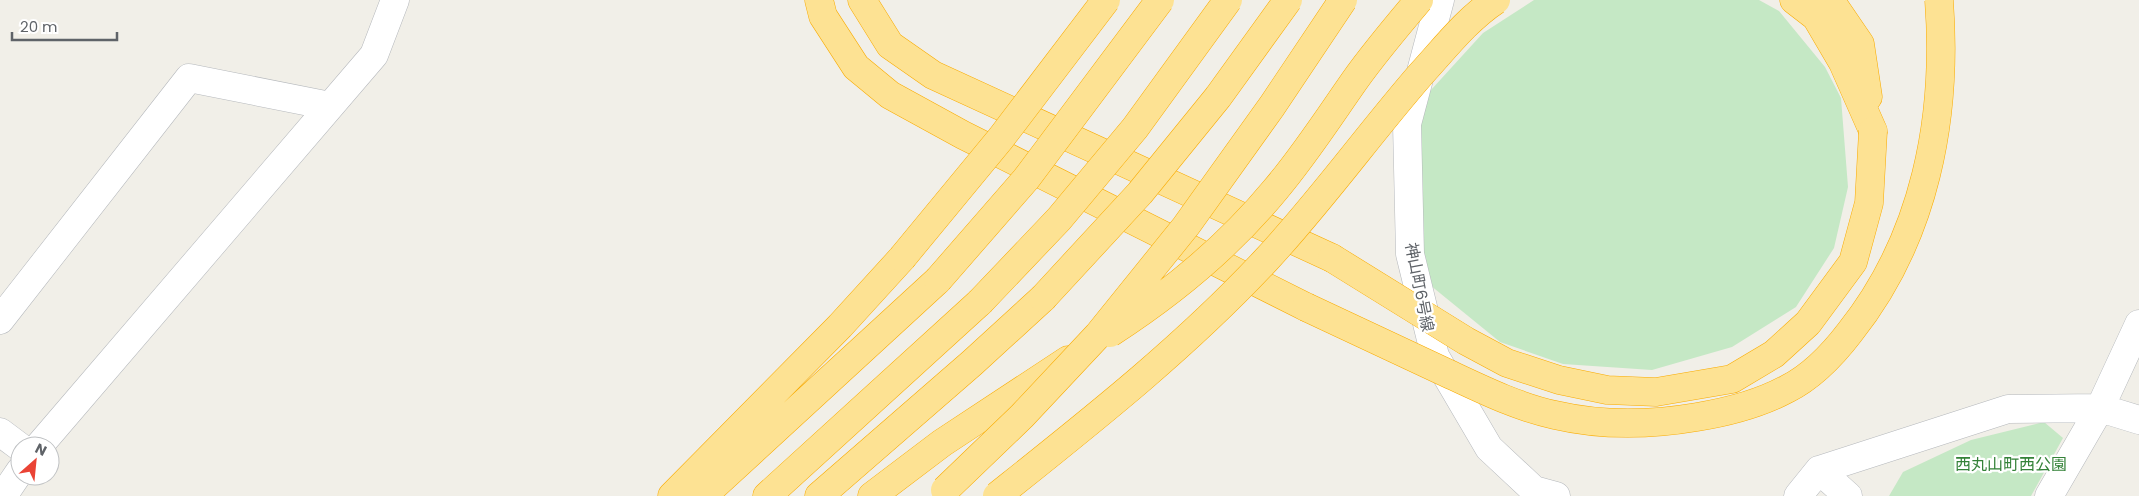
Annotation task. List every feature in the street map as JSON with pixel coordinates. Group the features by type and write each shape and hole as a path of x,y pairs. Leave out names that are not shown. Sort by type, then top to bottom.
{"highway":[{"path":"819,0 823,16 856,67 890,95 963,135 1306,307 1504,399 1554,415 1612,424 1670,422 1736,410 1789,389 1832,356 1871,306 1901,251 1930,165 1940,86 1939,0"},
{"path":"862,0 890,45 932,75 1332,258 1466,341 1507,363 1560,380 1607,390 1656,392 1732,379 1774,354 1808,324 1853,262 1869,203 1873,131 1860,44 1830,0"},
{"path":"672,496 840,326 902,258 1001,138 1106,0"},
{"path":"730,496 938,280 1026,179 1160,0"},
{"path":"767,496 980,302 1059,219 1135,128 1228,0"},
{"path":"819,496 972,363 1043,298 1140,193 1218,97 1288,0"},
{"path":"941,493 1022,416 1098,335 1186,226 1272,106 1343,0"},
{"path":"872,496 942,443 1145,310 1187,278 1235,236 1276,190 1357,77 1419,0"},
{"path":"997,496 1159,365 1220,307 1311,210 1401,97 1446,46 1486,6 1496,0"},
{"path":"1794,0 1816,17 1843,63 1873,131"},
{"path":"704,496 938,280"}],"street":[{"path":"48,436 374,55 395,0"},
{"name":"神山町6号線","path":"1440,0 1407,124 1410,254 1434,356 1489,448 1534,490 1556,496"},
{"path":"0,320 189,78 330,106"},
{"path":"2049,496 2100,408 2139,324"},
{"path":"1798,496 1819,470 2008,409 2100,408 2139,420"},
{"path":"1819,470 1848,496"}],"green space":[{"path":"1534,0 1759,0 1779,11 1825,67 1841,98 1848,187 1834,248 1796,307 1732,347 1652,370 1563,364 1500,342 1430,285 1418,225 1420,102 1483,33"},
{"name":"西丸山町西公園","path":"2044,422 2063,438 2031,496 1889,496 1903,472 1971,440"}]}
